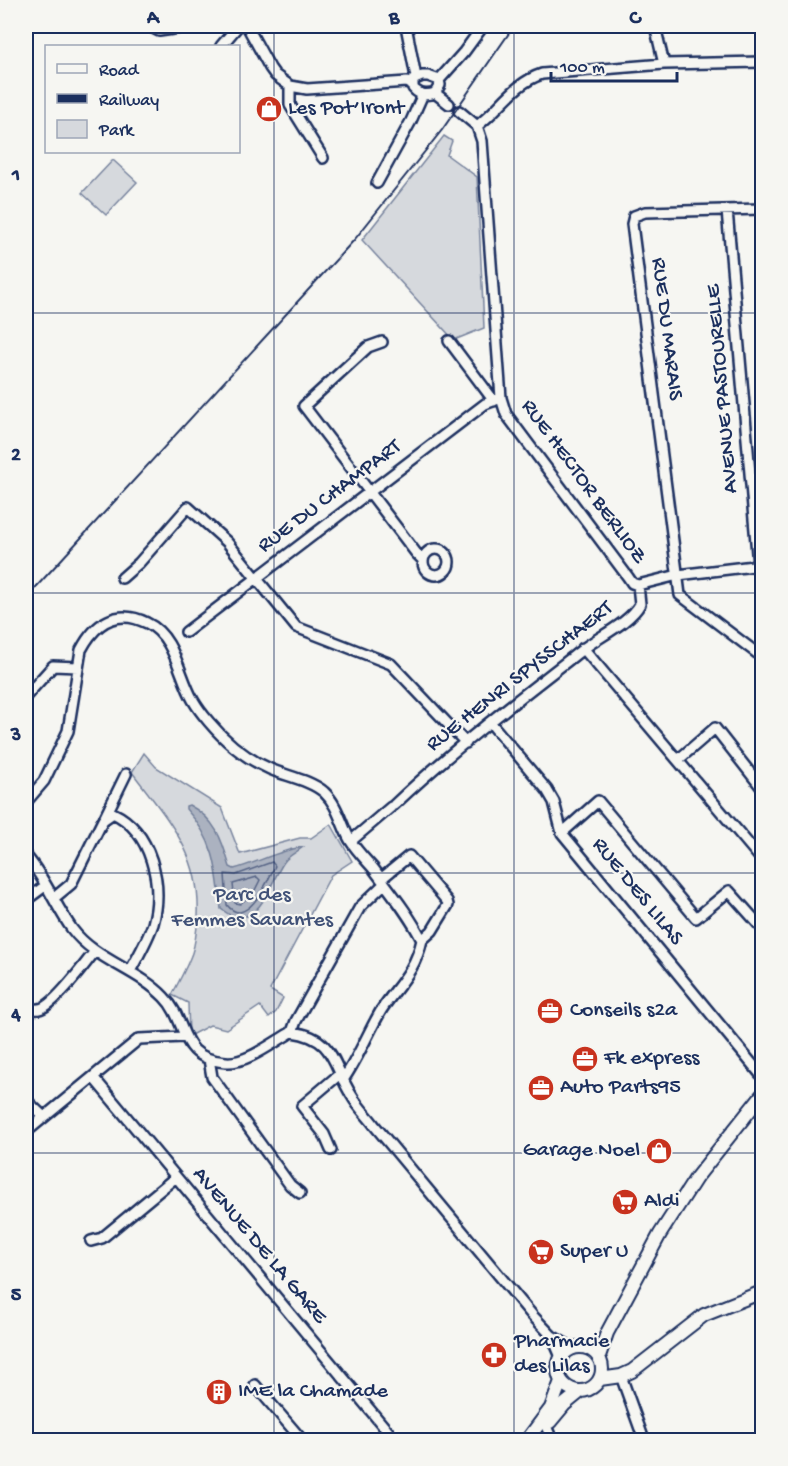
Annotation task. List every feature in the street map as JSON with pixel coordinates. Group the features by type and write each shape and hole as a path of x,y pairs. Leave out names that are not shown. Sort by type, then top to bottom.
{"main road":[{"path":"599,1356 607,1333 676,1208 696,1178 762,1095"},
{"path":"600,1379 621,1376 632,1371 704,1315 762,1292"},
{"path":"527,1440 551,1408 561,1381 558,1369 561,1357 607,1333"},
{"path":"561,1381 573,1390 581,1391 592,1388 600,1379 603,1368 599,1356 590,1348 578,1347"},
{"path":"533,1440 565,1404 581,1391"}],"street":[{"path":"149,26 159,31 194,26"},
{"path":"221,45 238,26"},
{"path":"247,26 275,75 290,86 307,89 407,82 429,76 439,80"},
{"path":"406,26 416,92 435,93 449,104"},
{"path":"435,93 440,85 439,80 483,26"},
{"path":"655,26 664,64"},
{"path":"477,126 513,91 532,77 542,74 664,64 762,62"},
{"path":"290,86 290,105 323,158"},
{"path":"377,183 423,94"},
{"path":"459,111 477,126 482,141 498,399"},
{"name":"RUE DU MARAIS","path":"678,575 632,224 634,216 639,213 762,209"},
{"name":"AVENUE PASTOURELLE","path":"727,210 760,565"},
{"name":"RUE HECTOR BERLIOZ","path":"449,341 498,399 506,414 632,583 638,585"},
{"path":"382,342 368,347 304,406 423,560"},
{"name":"RUE DU CHAMPART","path":"168,644 485,404 498,399"},
{"path":"122,578 139,563 188,507 226,542 296,627 391,664 466,743"},
{"path":"638,585 678,575 760,565"},
{"path":"678,575 680,595 684,599 762,657"},
{"name":"RUE HENRI SPYSSCHAERT","path":"351,841 583,648 637,610 640,604 638,585"},
{"path":"26,802 44,781 68,731 81,650 95,628 117,618 133,618 149,624 161,633 193,700 225,739 250,758 323,791 336,806 351,841 412,920 422,939"},
{"path":"583,648 762,860"},
{"path":"26,696 53,666 78,667"},
{"name":"RUE DES LILAS","path":"494,727 547,790 554,802 562,833 762,1076"},
{"path":"678,760 715,728 762,788"},
{"path":"54,898 71,884 126,774"},
{"path":"562,833 598,801 696,918 729,891 762,928"},
{"path":"103,820 112,813 124,818 144,841 151,857 156,886 153,921 147,939 130,970"},
{"path":"292,1032 360,907 382,881 409,855 448,904 432,931 422,939 418,957 381,1010 355,1063 342,1076 302,1106 324,1134 331,1150"},
{"path":"26,856 73,930 95,951 142,978 165,998 174,1009 184,1037 195,1051 209,1059 238,1062 292,1032 308,1034 321,1041 332,1054 352,1096 552,1336 561,1357"},
{"path":"26,900 45,886"},
{"path":"26,1006 35,1010 42,1009 74,978 95,951"},
{"path":"26,1132 139,1039 184,1037"},
{"path":"209,1059 212,1077 290,1185 300,1193"},
{"name":"AVENUE DE LA GARE","path":"93,1077 395,1440"},
{"path":"26,1100 44,1117"},
{"path":"91,1241 102,1238 176,1177"},
{"path":"552,1336 578,1347"},
{"path":"621,1376 644,1440"},
{"path":"255,1385 302,1440"},
{"path":"546,1426 552,1440"}],"green space":[{"path":"444,136 452,141 447,155 477,177 484,328 454,340 362,240"},
{"path":"113,160 137,182 106,215 82,193"},
{"name":"Parc des Femmes Savantes","path":"144,753 156,767 222,808 240,854 300,838 311,838 331,824 352,861 331,875 270,990 283,998 276,1012 269,1018 260,1006 226,1029 210,1025 189,1036 188,1003 172,995 188,963 196,935 198,916 194,874 179,838 132,772"}],"water":[{"path":"189,805 206,817 217,831 230,867 234,869 303,847 286,860 266,897 254,912 246,917 236,919 221,909 213,856 203,832 186,809"}],"railway":[{"path":"26,598 355,239 442,130 514,26"}],"place":[{"name":"Les Pot’Iront","path":"269,109"},
{"name":"Conseils s2a","path":"550,1011"},
{"name":"Fk express","path":"585,1059"},
{"name":"Auto Parts95","path":"541,1088"},
{"name":"Garage Noel","path":"659,1151"},
{"name":"Aldi","path":"625,1202"},
{"name":"Super U","path":"541,1252"},
{"name":"Pharmacie des Lilas","path":"494,1355"},
{"name":"IME la Chamade","path":"219,1392"}]}
